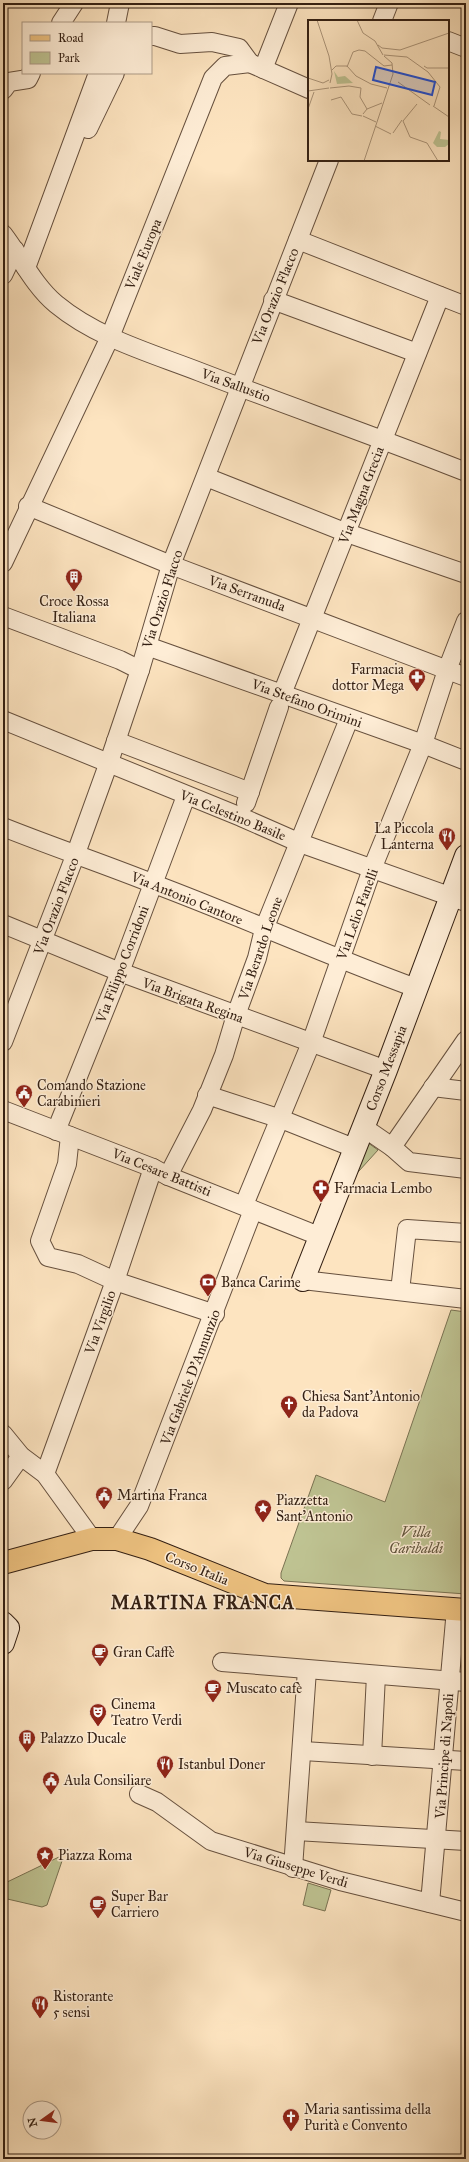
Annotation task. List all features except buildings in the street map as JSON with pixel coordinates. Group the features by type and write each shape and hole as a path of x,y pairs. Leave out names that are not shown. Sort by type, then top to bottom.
{"main road":[{"name":"Corso Italia","path":"3,1563 92,1539 117,1539 158,1552 265,1594 461,1610"}],"street":[{"path":"62,22 74,3"},
{"path":"116,22 120,3"},
{"path":"257,66 289,3"},
{"path":"152,36 180,44 212,42 239,48 257,66 308,89"},
{"path":"449,41 466,48"},
{"name":"Viale Europa","path":"3,562 28,506 110,337 213,78 225,66 257,66"},
{"path":"3,90 9,82 28,79 30,74"},
{"path":"26,268 98,74"},
{"path":"73,139 86,132 115,74"},
{"name":"Via Orazio Flacco","path":"3,1042 44,939 109,762 140,670 171,565 206,478 239,387 329,161"},
{"name":"Via Sallustio","path":"3,234 26,268 54,303 84,325 110,337 239,387 382,439 466,472"},
{"path":"298,240 466,306"},
{"path":"3,275 15,250"},
{"name":"Via Magna Grecia","path":"241,816 280,700 312,617 347,533 416,353 440,296"},
{"path":"273,300 416,353"},
{"path":"206,478 347,533 466,574"},
{"name":"Via Serranuda","path":"28,506 171,565 312,617 466,677"},
{"path":"3,616 120,660 140,670"},
{"name":"Via Lelio Fanelli","path":"248,1208 311,1043 372,869 423,744 447,670 466,621"},
{"name":"Via Stefano Orimini","path":"147,646 280,700 350,719 423,744 466,761"},
{"name":"Via Berardo Leone","path":"160,1172 202,1110 206,1095 224,1055 236,1016 257,958 264,929 300,843 311,808 350,719"},
{"name":"Via Celestino Basile","path":"3,720 109,762 186,796 241,816 300,843 459,899"},
{"name":"Via Celestino Basile","path":"116,741 250,792"},
{"name":"Via Filippo Corridoni","path":"115,1281 78,1264 48,1257 40,1240 67,1164 63,1134 120,972 186,796"},
{"name":"Via Antonio Cantore","path":"3,827 75,856 153,883 340,960 416,988"},
{"name":"Corso Messapia","path":"303,1280 319,1236 386,1070 416,988 459,899 466,856"},
{"name":"Via Brigata Regina","path":"3,924 44,939 120,972 386,1070"},
{"path":"392,1147 466,1040"},
{"path":"433,1087 466,1091"},
{"path":"206,1095 281,1119 354,1148"},
{"name":"Via Cesare Battisti","path":"3,1110 319,1236"},
{"path":"363,1127 392,1147 409,1162 466,1169"},
{"name":"Via Virgilio","path":"45,1474 115,1281 160,1172"},
{"name":"Via Gabriele D'Annunzio","path":"117,1539 139,1506 214,1314 248,1208"},
{"path":"400,1291 407,1229 466,1233"},
{"path":"303,1280 466,1300"},
{"path":"115,1281 214,1314"},
{"path":"3,1434 21,1456 45,1474 92,1539"},
{"path":"3,1481 21,1456"},
{"name":"Via Principe di Napoli","path":"430,1903 444,1760 458,1681 461,1610"},
{"path":"222,1662 458,1681"},
{"path":"293,1868 303,1751 307,1670"},
{"path":"372,1756 376,1675"},
{"path":"303,1751 466,1761"},
{"name":"Via Giuseppe Verdi","path":"138,1794 157,1802 211,1841 293,1868 466,1912"},
{"path":"296,1831 437,1838 466,1841"}],"green space":[{"path":"364,1140 378,1150 349,1182"},
{"name":"Villa Garibaldi","path":"451,1310 466,1312 466,1594 284,1581 281,1578 281,1573 316,1475 385,1502"},
{"path":"61,1856 62,1861 47,1905 42,1907 3,1898 3,1884"},
{"path":"308,1883 331,1890 325,1911 303,1905"}],"place":[{"name":"Croce Rossa Italiana","path":"74,592"},
{"name":"Farmacia dottor Mega","path":"417,692"},
{"name":"La Piccola Lanterna","path":"447,851"},
{"name":"Comando Stazione Carabinieri","path":"24,1108"},
{"name":"Farmacia Lembo","path":"321,1203"},
{"name":"Banca Carime","path":"208,1297"},
{"name":"Chiesa Sant'Antonio da Padova","path":"289,1419"},
{"name":"Martina Franca","path":"104,1510"},
{"name":"Piazzetta Sant'Antonio","path":"263,1523"},
{"name":"Gran Caffè","path":"100,1667"},
{"name":"Muscato cafè","path":"213,1703"},
{"name":"Cinema Teatro Verdi","path":"98,1727"},
{"name":"Palazzo Ducale","path":"27,1753"},
{"name":"Istanbul Doner","path":"165,1779"},
{"name":"Aula Consiliare","path":"51,1795"},
{"name":"Piazza Roma","path":"45,1870"},
{"name":"Super Bar Carriero","path":"98,1919"},
{"name":"Ristorante 5 sensi","path":"40,2019"},
{"name":"Maria santissima della Purità e Convento","path":"291,2132"}],"district":[{"name":"MARTINA FRANCA","path":"203,1603"}]}
